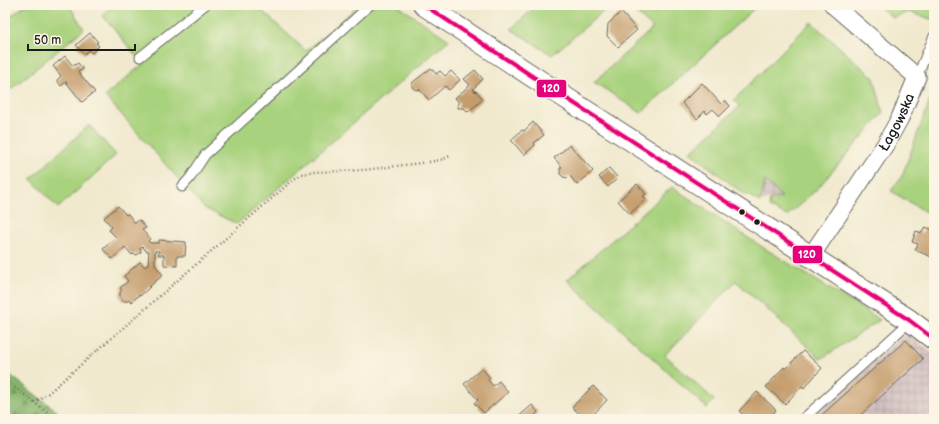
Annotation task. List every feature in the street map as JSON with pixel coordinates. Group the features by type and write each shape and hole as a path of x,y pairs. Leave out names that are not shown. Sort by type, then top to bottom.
{"street":[{"path":"424,5 909,320 934,339"},
{"name":"Łagowska","path":"811,256 900,118 917,77 834,5"}],"lane":[{"path":"140,57 205,5"},
{"path":"182,186 190,178 204,155 370,5"},
{"path":"917,77 934,36"},
{"path":"803,419 898,332 909,320"}],"path":[{"path":"931,5 934,10"},
{"path":"34,402 45,396 294,179 302,174 313,172 364,170 429,162 444,159 452,155"},
{"path":"5,380 56,419"}],"shaded area":[{"path":"765,180 782,197 760,202"},
{"path":"906,333 934,354 934,419 809,419"}],"green space":[{"path":"26,5 69,5 84,29 5,94 5,20"},
{"path":"114,5 256,5 306,51 359,5 397,5 449,40 237,224 204,208 105,96 143,64 102,15"},
{"path":"537,5 611,5 552,55 511,29"},
{"path":"627,5 758,5 641,113 594,82 653,28"},
{"path":"878,5 934,5 934,20 909,12 893,18"},
{"path":"811,22 874,78 883,113 817,189 787,216 769,207 770,200 782,197 765,181 760,202 741,192 690,152 740,106 734,100"},
{"path":"930,100 934,104 934,217 891,191 902,176"},
{"path":"89,125 116,155 58,208 31,179"},
{"path":"672,187 756,243 880,320 821,359 736,281 665,355 714,400 707,408 567,280"},
{"path":"5,371 67,419 5,419"}],"building":[{"path":"621,12 637,30 618,47 607,36 608,24"},
{"path":"90,33 98,42 96,43 99,46 92,53 89,50 84,54 76,45"},
{"path":"65,56 73,66 78,63 83,69 78,72 95,92 82,102 66,82 61,86 57,80 61,76 53,66"},
{"path":"431,68 436,74 440,71 445,76 451,71 460,80 449,90 445,86 429,100 419,89 414,89 412,87 412,83"},
{"path":"475,70 483,79 473,89 483,99 468,112 464,108 458,108 459,102 455,98 470,85 464,79"},
{"path":"702,83 721,104 725,100 730,106 720,116 713,109 707,114 705,111 697,119 682,103"},
{"path":"533,122 544,135 534,143 535,145 524,155 511,140 522,130 524,131"},
{"path":"570,145 593,171 577,185 570,176 568,178 563,177 560,174 560,168 562,167 554,158"},
{"path":"609,168 618,178 608,187 599,177"},
{"path":"637,184 646,194 643,196 646,199 630,214 618,201"},
{"path":"118,206 126,215 128,214 135,223 139,220 146,228 142,230 150,239 148,241 150,243 159,243 159,240 186,242 185,256 177,256 177,266 164,265 164,255 158,255 159,251 155,251 155,265 163,275 132,302 130,300 123,301 120,297 120,292 122,290 120,288 128,281 124,276 140,262 145,267 148,264 149,251 146,251 142,246 140,248 141,252 137,255 132,255 125,247 112,259 103,249 116,237 109,230 112,227 104,218"},
{"path":"925,227 934,230 934,258 915,250 918,244 912,242 916,231 922,233"},
{"path":"906,340 923,359 856,419 817,419"},
{"path":"803,351 822,368 804,388 802,386 785,404 766,387 784,367 785,369"},
{"path":"482,368 490,378 488,380 493,386 499,381 508,392 484,413 474,403 478,400 464,384"},
{"path":"593,386 607,400 589,419 585,419 572,407"},
{"path":"757,392 776,410 768,419 748,419 739,411"},
{"path":"532,405 538,412 535,415 539,419 516,419"}],"transit line":[{"name":"120","path":"424,5 909,320 934,339"}]}
